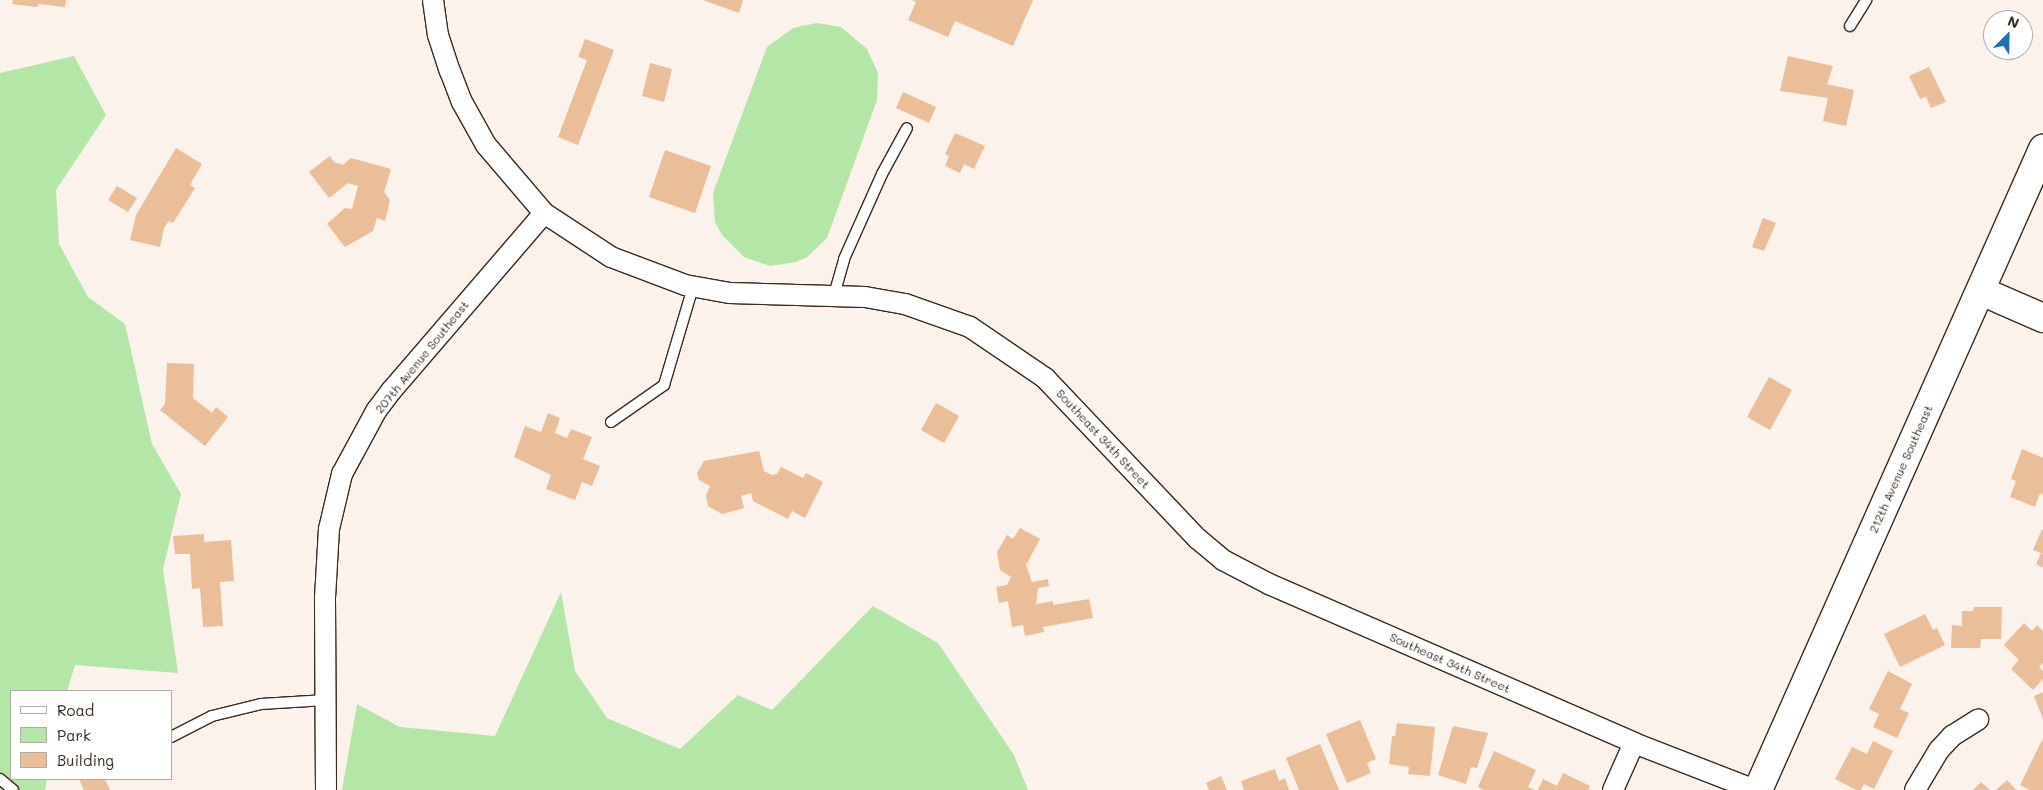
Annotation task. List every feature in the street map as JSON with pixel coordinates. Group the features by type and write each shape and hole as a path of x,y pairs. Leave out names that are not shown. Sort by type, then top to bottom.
{"street":[{"name":"Southeast 34th Street","path":"433,0 438,35 462,102 486,145 544,213 610,257 693,286 730,293 834,295 905,304 940,315 1006,349 1045,378 1076,408 1198,539 1222,560 1243,572 1634,743 1756,790"},
{"name":"212th Avenue Southeast","path":"1756,790 2043,149"},
{"name":"207th Avenue Southeast","path":"326,790 329,529 342,474 376,411 392,390 544,213"},
{"path":"1981,291 2043,318"},
{"path":"1915,790 1939,750 1952,736 1978,720"},
{"path":"1613,790 1634,743"}],"lane":[{"path":"1850,26 1866,0"},
{"path":"834,295 844,259 882,174 907,128"},
{"path":"611,422 664,385 693,286"},
{"path":"172,737 212,716 253,706 326,700"},
{"path":"0,779 13,790"}],"green space":[{"path":"817,23 841,27 867,49 878,73 877,100 827,238 807,257 796,262 770,266 744,257 722,235 715,222 713,193 767,47 793,28"},
{"path":"74,56 106,115 56,190 59,244 88,297 125,324 152,444 181,494 163,569 178,673 75,665 67,690 10,690 10,780 47,780 45,790 0,790 0,73"},
{"path":"561,592 575,671 607,718 680,749 738,695 772,710 873,606 938,643 1014,755 1028,790 342,790 357,704 400,727 495,736"}],"building":[{"path":"13,0 66,0 65,7 39,4 37,7 12,4"},
{"path":"703,0 743,0 739,13"},
{"path":"912,0 1033,0 1013,46 955,21 948,37 908,20 916,2"},
{"path":"585,39 614,50 578,145 558,137 587,60 578,57"},
{"path":"1788,56 1833,66 1827,84 1854,90 1846,126 1823,121 1828,98 1780,91"},
{"path":"650,63 672,69 664,102 642,96"},
{"path":"1929,67 1946,102 1931,108 1926,97 1920,99 1909,76"},
{"path":"903,92 936,107 929,123 896,108"},
{"path":"955,133 985,146 974,169 964,164 960,173 945,166 949,156 945,154"},
{"path":"176,148 202,164 190,185 195,188 173,223 169,221 164,228 160,247 130,240 136,215"},
{"path":"665,150 711,166 695,213 649,197"},
{"path":"330,156 334,162 343,165 351,158 391,169 384,192 390,200 385,221 377,218 373,231 345,247 327,224 345,208 352,209 358,186 348,183 329,198 309,172"},
{"path":"117,186 137,198 128,212 108,200"},
{"path":"1763,218 1776,223 1764,251 1752,247"},
{"path":"167,363 194,364 193,398 212,413 216,407 228,417 205,446 160,410 165,404"},
{"path":"1769,377 1792,390 1770,430 1747,417"},
{"path":"936,403 959,416 944,443 921,430"},
{"path":"548,413 560,418 555,433 567,438 571,429 592,437 583,459 600,466 592,486 582,482 575,500 546,489 551,475 514,457 525,426 541,432"},
{"path":"2022,449 2043,458 2043,495 2040,493 2035,507 2010,497 2016,481 2011,479"},
{"path":"759,451 764,471 772,475 777,474 781,467 803,478 806,473 823,482 805,518 792,511 788,519 753,501 751,493 741,496 744,508 722,514 708,506 706,496 710,486 699,480 697,473 704,461"},
{"path":"1020,528 1040,539 1026,565 1032,582 1048,579 1049,586 1038,588 1036,604 1053,601 1053,605 1089,599 1093,618 1043,627 1044,632 1025,636 1023,625 1012,627 1008,601 999,603 996,587 1007,585 1011,577 1000,570 997,552 1007,535 1013,539"},
{"path":"2042,529 2043,568 2036,564 2041,553 2033,550"},
{"path":"204,534 204,542 231,540 234,581 220,582 223,626 203,627 200,588 192,589 190,554 175,554 173,536"},
{"path":"1974,607 2002,607 2001,639 1981,639 1980,648 1951,648 1952,625 1962,626 1962,611 1973,611"},
{"path":"1925,614 1933,630 1937,628 1945,645 1900,667 1884,634"},
{"path":"2024,623 2032,631 2037,625 2043,631 2043,663 2039,667 2043,671 2043,679 2033,690 2011,669 2019,660 2004,645"},
{"path":"1888,671 1912,684 1900,709 1909,713 1897,738 1873,727 1879,714 1869,709"},
{"path":"2043,692 2043,719 2034,696"},
{"path":"1360,720 1376,759 1367,763 1371,773 1347,783 1326,734"},
{"path":"1397,723 1435,727 1430,776 1408,774 1409,767 1389,764 1392,736 1395,736"},
{"path":"1453,726 1488,733 1477,768 1471,767 1466,784 1438,775"},
{"path":"2043,738 2043,790 2030,790 2020,785"},
{"path":"1873,741 1893,751 1874,789 1864,784 1861,790 1856,790 1835,779 1852,747 1867,754"},
{"path":"1320,744 1339,790 1299,790 1286,758"},
{"path":"1494,751 1536,770 1528,787 1535,790 1484,790 1478,787"},
{"path":"1275,769 1279,781 1285,778 1289,790 1244,790 1241,781"},
{"path":"1563,773 1590,786 1589,790 1538,790 1543,779 1557,786"},
{"path":"1221,776 1227,790 1209,790 1206,783"},
{"path":"79,780 105,780 110,790 84,790"},
{"path":"2007,780 2016,790 1996,790"},
{"path":"1981,782 1990,790 1973,790"}]}
